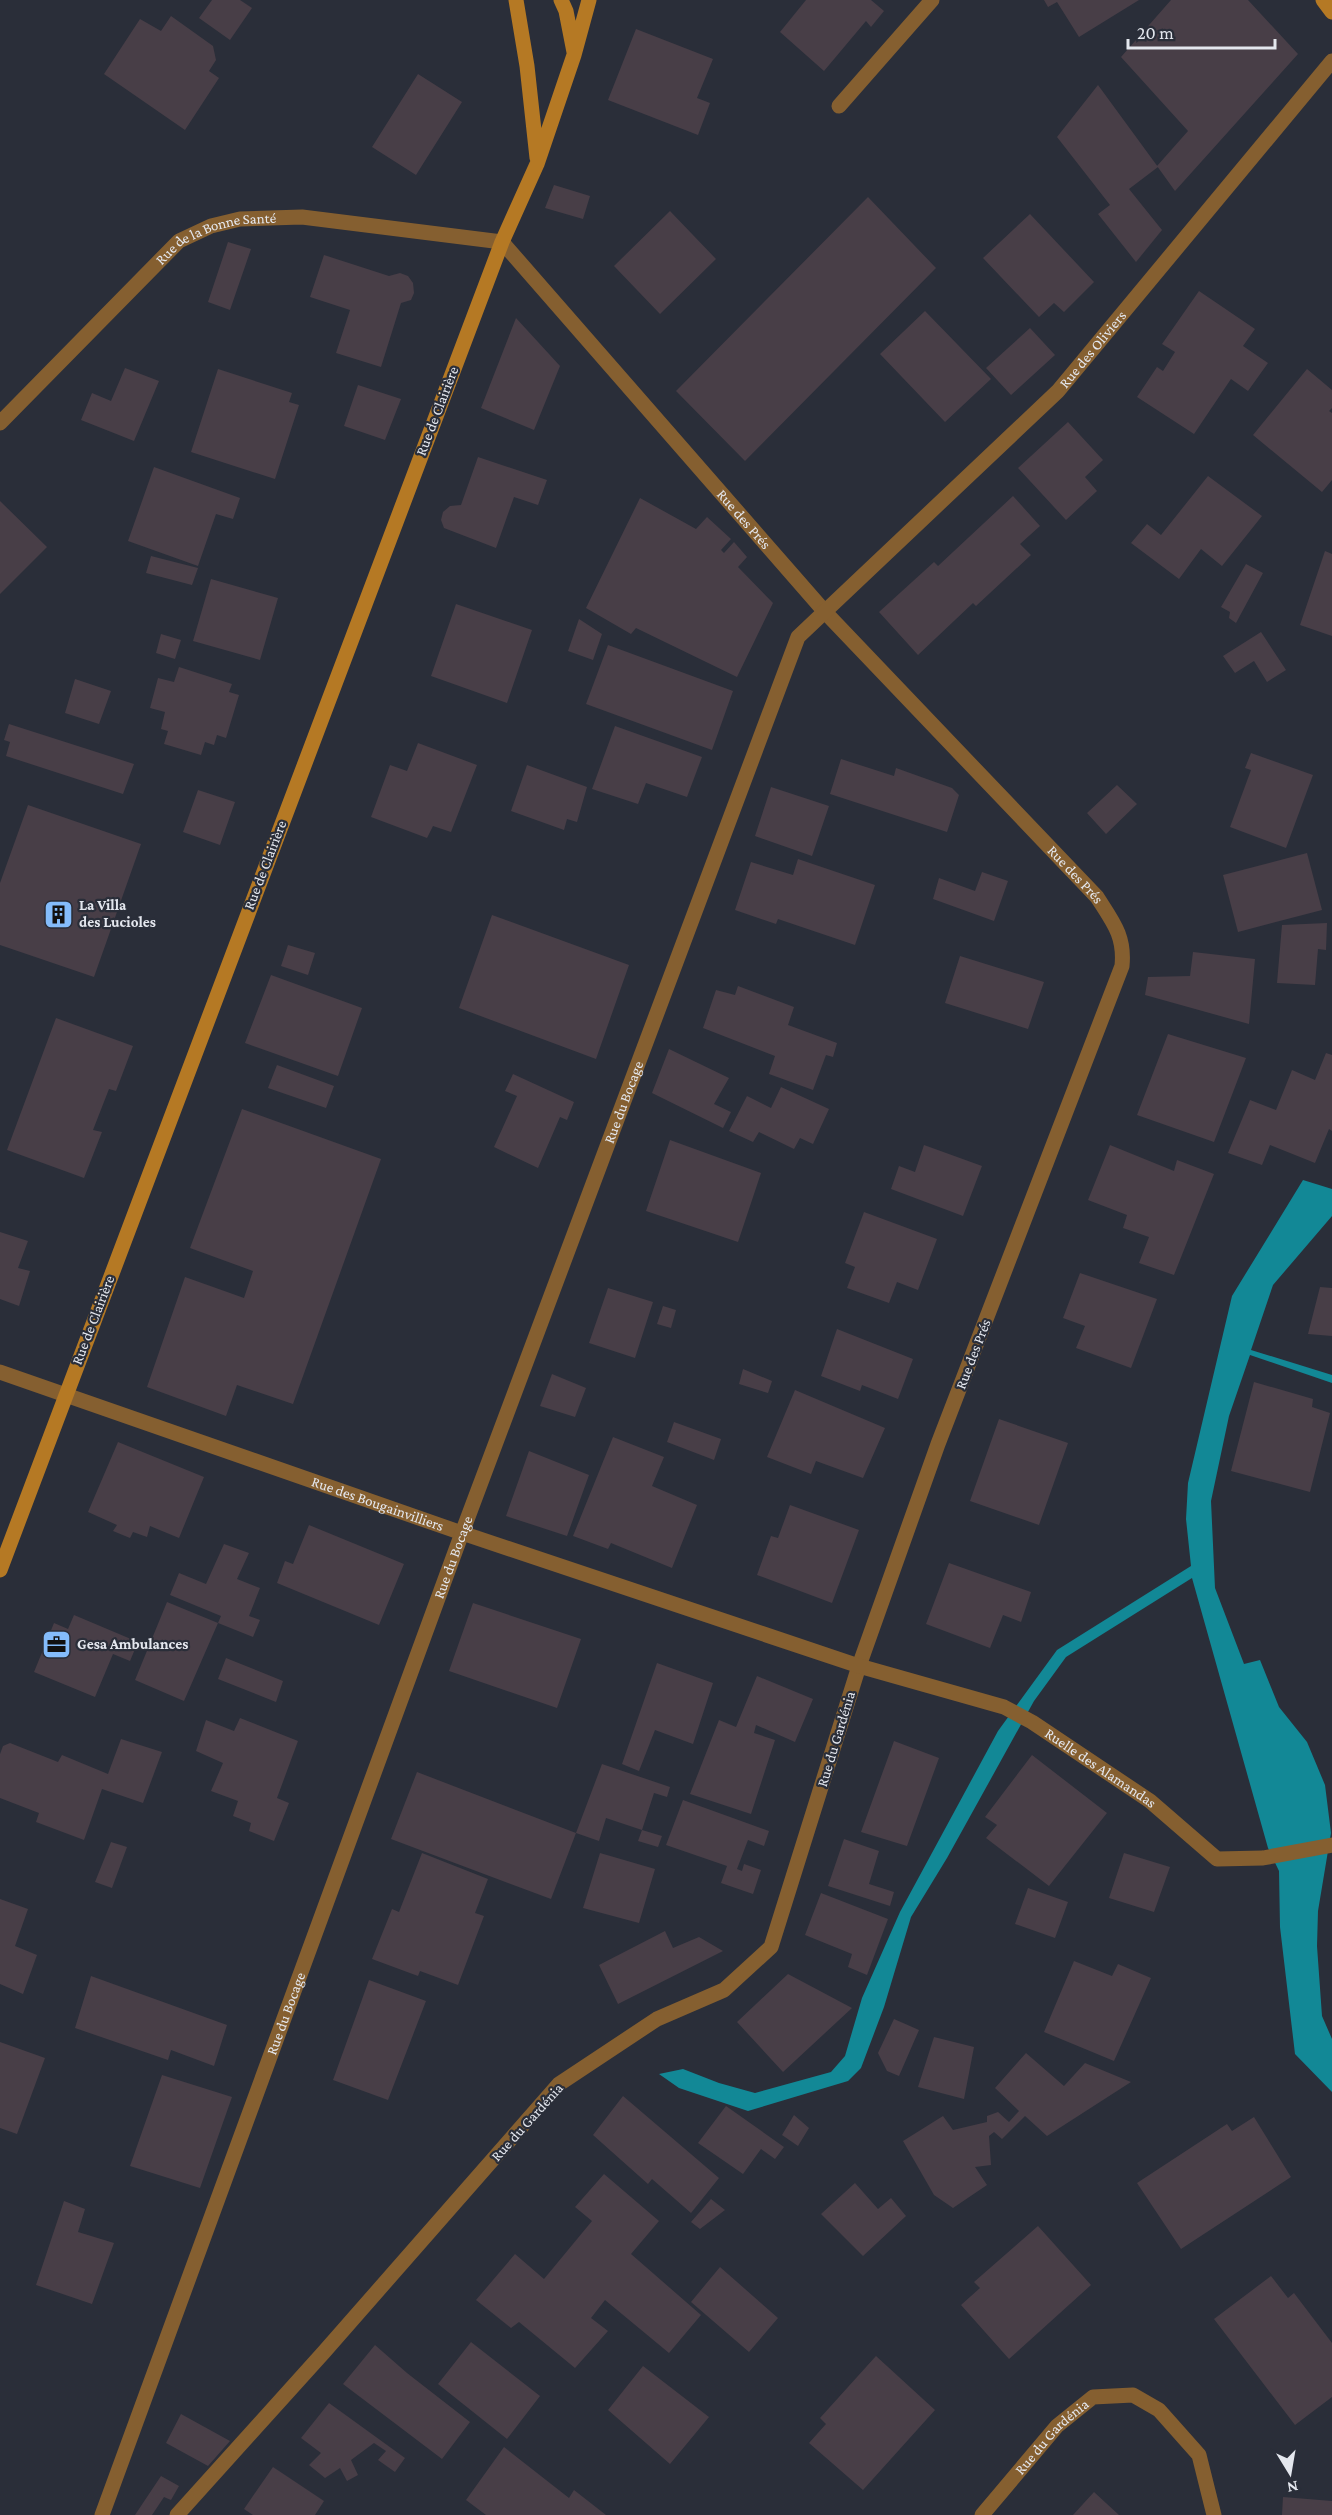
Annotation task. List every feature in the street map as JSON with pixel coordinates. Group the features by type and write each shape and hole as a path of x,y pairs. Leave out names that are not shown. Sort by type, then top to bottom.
{"main road":[{"name":"Rue de Clairière","path":"516,0 527,66 537,164"},
{"path":"561,0 566,11 574,55"},
{"name":"Rue de Clairière","path":"0,1570 64,1395 502,242 537,164 574,55 589,0"},
{"path":"1323,0 1332,12"}],"street":[{"path":"839,106 932,0"},
{"name":"Rue des Oliviers","path":"825,612 1058,390 1332,61"},
{"name":"Rue de la Bonne Santé","path":"0,423 179,241 211,226 240,219 302,217 502,242"},
{"name":"Rue des Prés","path":"502,242 825,612 1097,897 1118,931 1124,950 1122,966 938,1444 859,1666"},
{"name":"Rue du Bocage","path":"102,2515 462,1533 798,637 825,612"},
{"name":"Rue des Bougainvilliers","path":"0,1372 462,1533 859,1666"},
{"name":"Ruelle des Alamandas","path":"859,1666 1004,1707 1032,1722 1150,1801 1217,1859 1263,1858 1332,1845"},
{"name":"Rue du Gardénia","path":"177,2515 324,2352 559,2084 657,2019 724,1990 771,1947 859,1666"},
{"name":"Rue du Gardénia","path":"982,2515 1057,2426 1094,2397 1133,2395 1159,2410 1199,2455 1214,2515"}],"water":[{"path":"1303,1180 1332,1189 1332,1216 1273,1285 1251,1350 1332,1375 1332,1383 1250,1355 1229,1416 1211,1501 1215,1588 1244,1664 1260,1660 1279,1707 1307,1742 1325,1785 1331,1833 1318,1911 1317,1946 1322,2016 1332,2039 1332,2092 1295,2054 1280,1927 1279,1871 1268,1848 1192,1578 1066,1657 1034,1701 947,1858 911,1917 884,2007 861,2068 848,2081 748,2111 679,2088 659,2074 683,2069 719,2083 755,2093 831,2072 845,2056 862,1998 900,1912 998,1731 1057,1650 1191,1566 1186,1519 1188,1483 1232,1296"}],"building":[{"path":"212,0 240,0 252,8 230,40 199,18"},
{"path":"806,0 871,0 884,11 871,27 866,21 824,71 780,32"},
{"path":"1044,0 1139,0 1079,37 1057,2 1048,7"},
{"path":"1171,0 1248,0 1298,54 1175,191 1157,166 1188,131 1121,57"},
{"path":"171,16 213,46 216,60 209,71 219,78 185,130 104,74 140,19 161,31"},
{"path":"636,29 713,59 697,98 710,103 698,135 608,100"},
{"path":"418,74 462,102 416,175 372,147"},
{"path":"1098,85 1158,167 1129,189 1162,230 1136,262 1098,214 1110,205 1057,137"},
{"path":"554,185 590,196 583,219 545,208"},
{"path":"868,197 936,268 745,461 676,391"},
{"path":"670,211 716,259 660,314 614,266"},
{"path":"1030,214 1094,282 1064,312 1054,303 1039,317 983,258"},
{"path":"228,242 251,249 230,310 208,302"},
{"path":"324,255 389,276 400,273 408,276 413,283 414,293 411,300 401,303 381,367 336,353 350,310 310,297"},
{"path":"1199,291 1255,329 1243,346 1268,363 1248,391 1231,379 1194,434 1137,397 1157,367 1163,371 1175,352 1162,344"},
{"path":"925,311 991,379 945,422 880,354"},
{"path":"516,318 560,366 534,430 481,408"},
{"path":"1030,328 1055,355 1011,395 986,368"},
{"path":"125,368 159,381 134,441 81,420 92,393 111,401"},
{"path":"218,369 292,393 289,402 299,405 275,479 191,452"},
{"path":"1307,369 1332,390 1332,408 1329,411 1332,413 1332,480 1322,492 1253,435"},
{"path":"358,385 401,399 385,440 344,426"},
{"path":"1068,422 1103,460 1085,477 1097,491 1066,520 1018,468"},
{"path":"478,457 547,480 538,505 514,497 496,548 444,528 441,520 443,512 450,506 461,505"},
{"path":"154,467 240,498 233,519 216,514 198,566 128,541"},
{"path":"1208,476 1262,516 1222,566 1201,549 1179,579 1131,543 1147,524 1161,535"},
{"path":"1013,496 1040,526 1020,544 1031,555 976,606 973,603 918,655 879,612 934,562 938,566"},
{"path":"640,498 696,529 707,517 731,539 721,550 724,553 734,542 747,557 738,567 773,603 737,677 636,628 631,634 586,608"},
{"path":"0,501 47,547 0,594"},
{"path":"1325,551 1332,554 1332,636 1300,625"},
{"path":"151,556 198,568 192,585 146,573"},
{"path":"1246,564 1263,573 1236,623 1229,618 1230,612 1221,607"},
{"path":"211,579 278,598 260,660 193,641"},
{"path":"456,604 532,630 507,703 431,676"},
{"path":"579,619 602,634 593,660 568,651"},
{"path":"1261,632 1286,670 1267,682 1254,661 1235,673 1223,656"},
{"path":"161,634 181,640 175,659 156,653"},
{"path":"608,645 733,691 712,750 586,704"},
{"path":"179,667 232,684 229,692 239,695 226,738 217,735 214,745 205,742 201,755 164,744 168,731 161,729 165,712 150,708 158,678 174,682"},
{"path":"75,679 111,691 99,724 65,713"},
{"path":"9,724 134,764 123,794 6,756 10,742 4,740"},
{"path":"615,726 702,757 687,797 646,783 638,804 592,789"},
{"path":"418,743 477,765 451,832 433,826 427,838 371,817 390,765 407,771"},
{"path":"1251,753 1313,775 1286,848 1230,827 1251,770 1245,768"},
{"path":"841,759 894,776 896,768 952,788 959,795 947,832 830,794"},
{"path":"527,765 587,787 577,822 567,819 564,830 511,811"},
{"path":"1117,785 1137,804 1106,834 1087,813"},
{"path":"771,787 829,806 812,856 755,836"},
{"path":"198,790 235,802 220,845 183,832"},
{"name":"La Villa des Lucioles","path":"28,805 141,844 94,977 0,945 0,883"},
{"path":"1307,853 1322,910 1238,932 1223,875"},
{"path":"798,859 875,885 855,945 778,919 776,924 735,910 751,862 793,875"},
{"path":"982,872 1008,881 994,921 933,899 939,878 975,891"},
{"path":"492,915 629,965 596,1059 459,1008"},
{"path":"1327,923 1326,950 1318,949 1315,985 1277,983 1282,925"},
{"path":"288,945 315,953 308,975 281,966"},
{"path":"1193,952 1255,959 1249,1024 1145,995 1148,977 1190,976"},
{"path":"960,956 1044,982 1028,1029 945,1003"},
{"path":"271,975 362,1008 338,1076 245,1043"},
{"path":"738,986 794,1007 788,1025 837,1043 833,1057 826,1055 813,1090 769,1074 775,1056 703,1028 716,990 735,995"},
{"path":"56,1018 133,1046 116,1091 109,1089 93,1130 102,1132 84,1178 7,1150"},
{"path":"1168,1034 1246,1058 1214,1142 1137,1115"},
{"path":"669,1049 729,1078 714,1104 731,1112 723,1128 652,1093"},
{"path":"1326,1053 1332,1055 1332,1131 1329,1129 1315,1163 1270,1145 1262,1165 1228,1153 1250,1100 1276,1110 1292,1070 1315,1080"},
{"path":"277,1065 334,1086 326,1108 268,1088"},
{"path":"513,1074 574,1102 567,1120 560,1117 538,1168 494,1147 517,1096 505,1091"},
{"path":"781,1087 829,1109 813,1144 800,1138 794,1149 759,1132 753,1142 729,1131 747,1096 771,1108"},
{"path":"242,1109 381,1159 293,1404 237,1385 226,1416 147,1387 185,1277 244,1298 253,1271 190,1248"},
{"path":"670,1140 761,1173 738,1242 646,1211"},
{"path":"924,1145 982,1166 963,1216 891,1189 899,1166 915,1172"},
{"path":"1110,1145 1174,1171 1177,1160 1214,1174 1174,1275 1139,1263 1149,1237 1123,1228 1127,1215 1088,1200"},
{"path":"864,1212 937,1239 918,1290 897,1282 889,1303 847,1288 855,1267 845,1263"},
{"path":"0,1232 28,1241 18,1268 30,1271 19,1306 0,1299"},
{"path":"1080,1273 1157,1299 1131,1368 1076,1348 1085,1326 1063,1318"},
{"path":"1320,1287 1332,1288 1332,1336 1308,1334"},
{"path":"608,1288 653,1302 635,1358 589,1343"},
{"path":"663,1306 676,1310 671,1328 657,1324"},
{"path":"837,1329 913,1359 898,1399 862,1385 860,1391 821,1376"},
{"path":"743,1369 772,1381 768,1393 739,1384"},
{"path":"552,1374 586,1388 575,1417 540,1406"},
{"path":"1254,1382 1313,1399 1312,1407 1330,1413 1310,1492 1231,1471"},
{"path":"795,1390 885,1428 863,1478 816,1461 811,1474 767,1457"},
{"path":"999,1419 1068,1443 1039,1525 970,1501"},
{"path":"674,1422 721,1439 714,1460 667,1442"},
{"path":"613,1437 664,1457 652,1486 697,1505 672,1568 611,1543 608,1549 573,1536"},
{"path":"118,1442 204,1477 179,1538 150,1526 147,1537 133,1532 130,1538 113,1531 117,1525 88,1512"},
{"path":"529,1451 589,1475 567,1536 506,1516"},
{"path":"790,1505 859,1530 832,1603 757,1575 771,1536 778,1538"},
{"path":"309,1525 404,1564 379,1625 277,1583 285,1561 293,1564"},
{"path":"224,1544 249,1553 237,1579 260,1588 249,1616 260,1620 253,1637 218,1623 221,1616 170,1595 179,1573 206,1584"},
{"path":"949,1563 1031,1592 1021,1622 1003,1615 990,1648 926,1624"},
{"path":"167,1602 218,1623 184,1701 135,1680"},
{"path":"473,1603 581,1639 557,1708 449,1671"},
{"path":"74,1615 138,1642 130,1661 113,1654 95,1697 34,1672 54,1623 68,1629"},
{"path":"226,1658 283,1681 276,1702 218,1679"},
{"path":"657,1663 713,1683 693,1744 655,1730 639,1771 622,1764"},
{"path":"757,1676 813,1699 795,1742 756,1725 754,1733 775,1740 751,1814 690,1794 719,1720 736,1727"},
{"path":"240,1718 298,1741 277,1798 289,1803 274,1841 249,1831 251,1823 233,1816 238,1801 211,1791 223,1763 196,1751 206,1720 234,1731"},
{"path":"121,1739 162,1752 143,1803 102,1789 84,1840 36,1822 39,1813 0,1798 0,1754 3,1746 10,1743 58,1762 62,1755 108,1774"},
{"path":"894,1741 939,1758 907,1846 861,1832"},
{"path":"1032,1755 1107,1813 1049,1886 986,1838 997,1825 985,1817"},
{"path":"602,1764 670,1787 667,1797 654,1793 642,1830 606,1818 599,1841 576,1833"},
{"path":"417,1772 576,1833 551,1899 391,1839"},
{"path":"683,1800 769,1831 764,1846 748,1840 737,1869 742,1871 744,1864 761,1870 753,1894 721,1883 727,1866 666,1845"},
{"path":"642,1830 662,1836 658,1847 638,1841"},
{"path":"844,1839 879,1851 869,1884 894,1892 890,1906 828,1886"},
{"path":"111,1842 127,1847 112,1888 95,1882"},
{"path":"422,1853 488,1879 475,1913 484,1916 458,1985 420,1971 418,1976 372,1959 392,1909 399,1912"},
{"path":"600,1853 655,1869 639,1923 583,1908"},
{"path":"1124,1853 1170,1867 1154,1912 1109,1898"},
{"path":"1028,1888 1068,1902 1055,1938 1015,1924"},
{"path":"821,1893 888,1919 867,1975 848,1967 852,1954 805,1935"},
{"path":"0,1899 28,1909 15,1946 37,1955 23,1994 0,1984"},
{"path":"665,1931 673,1948 699,1937 723,1951 618,2004 599,1965"},
{"path":"1074,1961 1112,1976 1118,1964 1151,1978 1114,2061 1044,2032"},
{"path":"788,1974 852,2008 783,2072 737,2022"},
{"path":"91,1976 227,2025 214,2066 171,2050 168,2060 75,2028"},
{"path":"369,1980 426,2001 388,2100 333,2080"},
{"path":"894,2019 919,2030 899,2076 887,2071 878,2053"},
{"path":"934,2037 974,2047 964,2099 918,2087"},
{"path":"0,2042 45,2058 17,2134 0,2128"},
{"path":"1026,2053 1064,2086 1085,2063 1131,2082 1047,2136 1025,2116 1002,2139 994,2132 989,2136 991,2165 975,2167 987,2185 953,2208 934,2195 903,2141 943,2116 953,2130 987,2122 987,2116 998,2112 1009,2122 1019,2111 995,2088"},
{"path":"162,2075 232,2097 200,2188 130,2166"},
{"path":"623,2096 719,2178 691,2213 652,2179 648,2184 593,2135"},
{"path":"726,2106 784,2147 775,2159 761,2149 743,2174 698,2143"},
{"path":"794,2115 809,2128 798,2146 782,2135"},
{"path":"1254,2117 1291,2177 1181,2249 1137,2183 1227,2124 1232,2131"},
{"path":"604,2174 659,2221 631,2254 701,2315 669,2353 605,2300 591,2318 608,2331 575,2368 519,2322 511,2328 476,2300 515,2254 544,2279 592,2221 575,2207"},
{"path":"855,2183 878,2209 891,2198 906,2216 863,2256 821,2214"},
{"path":"711,2199 725,2210 700,2229 691,2222"},
{"path":"64,2201 85,2209 78,2232 114,2243 92,2304 36,2285"},
{"path":"1038,2226 1091,2285 1009,2359 961,2305 980,2288 974,2282"},
{"path":"720,2267 778,2318 749,2352 691,2302"},
{"path":"1271,2276 1288,2298 1294,2293 1332,2343 1332,2397 1295,2425 1214,2319"},
{"path":"471,2342 540,2396 507,2439 438,2384"},
{"path":"375,2345 470,2422 442,2459 343,2384"},
{"path":"876,2356 935,2410 863,2490 809,2443 826,2424 820,2418"},
{"path":"643,2366 709,2417 670,2464 608,2410"},
{"path":"329,2403 405,2458 395,2472 378,2460 386,2451 374,2443 351,2460 358,2475 347,2481 340,2468 325,2478 309,2465 321,2453 301,2438"},
{"path":"181,2414 230,2441 208,2466 166,2443"},
{"path":"504,2447 569,2498 574,2490 606,2515 486,2515 466,2500"},
{"path":"273,2467 324,2501 315,2515 253,2515 244,2509"},
{"path":"161,2476 179,2486 171,2500 164,2497 152,2515 135,2515"},
{"path":"1094,2492 1119,2515 1073,2515"},
{"path":"1283,2497 1332,2501 1332,2515 1282,2515"}],"place":[{"name":"La Villa des Lucioles","path":"58,914"},
{"name":"Gesa Ambulances","path":"56,1644"}]}
